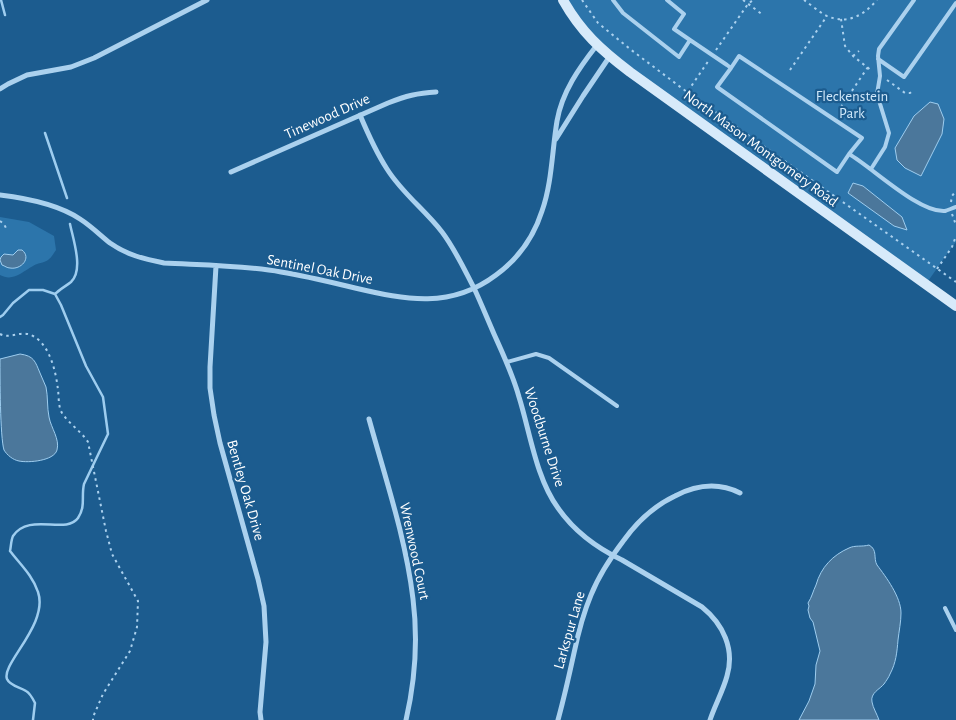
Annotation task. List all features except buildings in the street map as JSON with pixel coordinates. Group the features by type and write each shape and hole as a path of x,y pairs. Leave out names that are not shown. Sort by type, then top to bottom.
{"street":[{"path":"0,89 27,75 71,66 94,58 207,0"},
{"name":"North Mason Montgomery Road","path":"563,0 587,36 630,72 956,306"},
{"name":"Sentinel Oak Drive","path":"0,195 36,201 68,212 128,254 141,258 164,263 252,268 280,272 404,298 425,299 453,296 486,282 503,270 530,237 542,211 548,191 557,120 566,94 578,71 598,45"},
{"name":"Sentinel Oak Drive","path":"555,142 610,56"},
{"name":"Tinewood Drive","path":"231,172 388,102 408,95 436,92"},
{"name":"Woodburne Drive","path":"360,115 373,146 387,170 442,233 454,250 474,288 519,396 544,483 558,508 586,538 612,556 702,607 718,623 728,643 729,666 710,720"},
{"name":"Bentley Oak Drive","path":"216,266 210,388 220,443 264,606 266,642 260,712 261,720"},
{"name":"Wrenwood Court","path":"369,419 408,566 414,601 416,628 415,656 406,720"},
{"name":"Larkspur Lane","path":"558,720 580,629 596,582 612,556 632,530 652,510 669,498 682,492 716,486 740,492"}],"lane":[{"path":"614,0 623,13 679,57 690,40"},
{"path":"667,0 684,14 674,29 731,68"},
{"path":"871,169 884,147 888,133 877,94 880,76 879,49 914,0"},
{"path":"878,60 904,77 956,3"},
{"path":"740,56 862,138 837,172 717,87 731,68 740,56"},
{"path":"849,154 915,201 932,209 945,211 956,207"},
{"path":"506,362 536,354 550,358 617,406"},
{"path":"945,608 956,630"}],"path":[{"path":"582,0 598,23 687,92 956,282"},
{"path":"743,0 764,15"},
{"path":"687,92 719,44 748,4 753,0"},
{"path":"804,0 827,16 840,19 854,18 869,9 877,0"},
{"path":"790,70 827,16"},
{"path":"840,19 845,46 872,70"},
{"path":"854,56 859,51"},
{"path":"841,106 868,68"},
{"path":"887,80 905,93 910,93 914,90"},
{"path":"0,221 6,228"},
{"path":"937,269 952,247 956,236"},
{"path":"0,334 8,337 27,333 43,344 50,354 58,388 60,408 88,442 112,554 138,601 137,627 130,651 103,694 93,720"}],"green space":[{"name":"Fleckenstein Park","path":"563,0 956,0 956,242 926,284 602,50"},
{"path":"0,217 29,222 54,236 56,250 45,262 35,265 13,277 0,275"}],"shaded area":[{"path":"930,102 938,104 944,119 942,134 921,176 905,168 897,160 895,148 914,116"},
{"path":"853,183 863,186 902,217 907,230 894,226 848,193"},
{"path":"18,250 22,250 25,253 24,263 14,268 2,265 0,260 4,254 13,255"},
{"path":"20,354 28,356 37,365 47,391 49,417 58,446 55,454 46,459 23,462 10,457 4,450 0,406 0,359"},
{"path":"869,545 873,549 877,565 889,581 899,600 901,613 894,666 887,680 872,696 873,706 879,720 799,720 815,684 816,665 820,651 808,610 808,603 824,567 833,558 851,547"}],"waterway":[{"path":"1,0 5,15"},
{"path":"45,133 67,198"},
{"path":"55,294 71,282 77,270 70,224"},
{"path":"0,317 29,290 43,290 55,294 86,366 103,397 108,434 84,484 83,505 78,518 72,523 65,525 28,525 20,529 12,539 10,551 33,581 38,592 40,604 31,630 7,672 7,679 10,683 26,691 31,696 35,703 33,720"}]}
